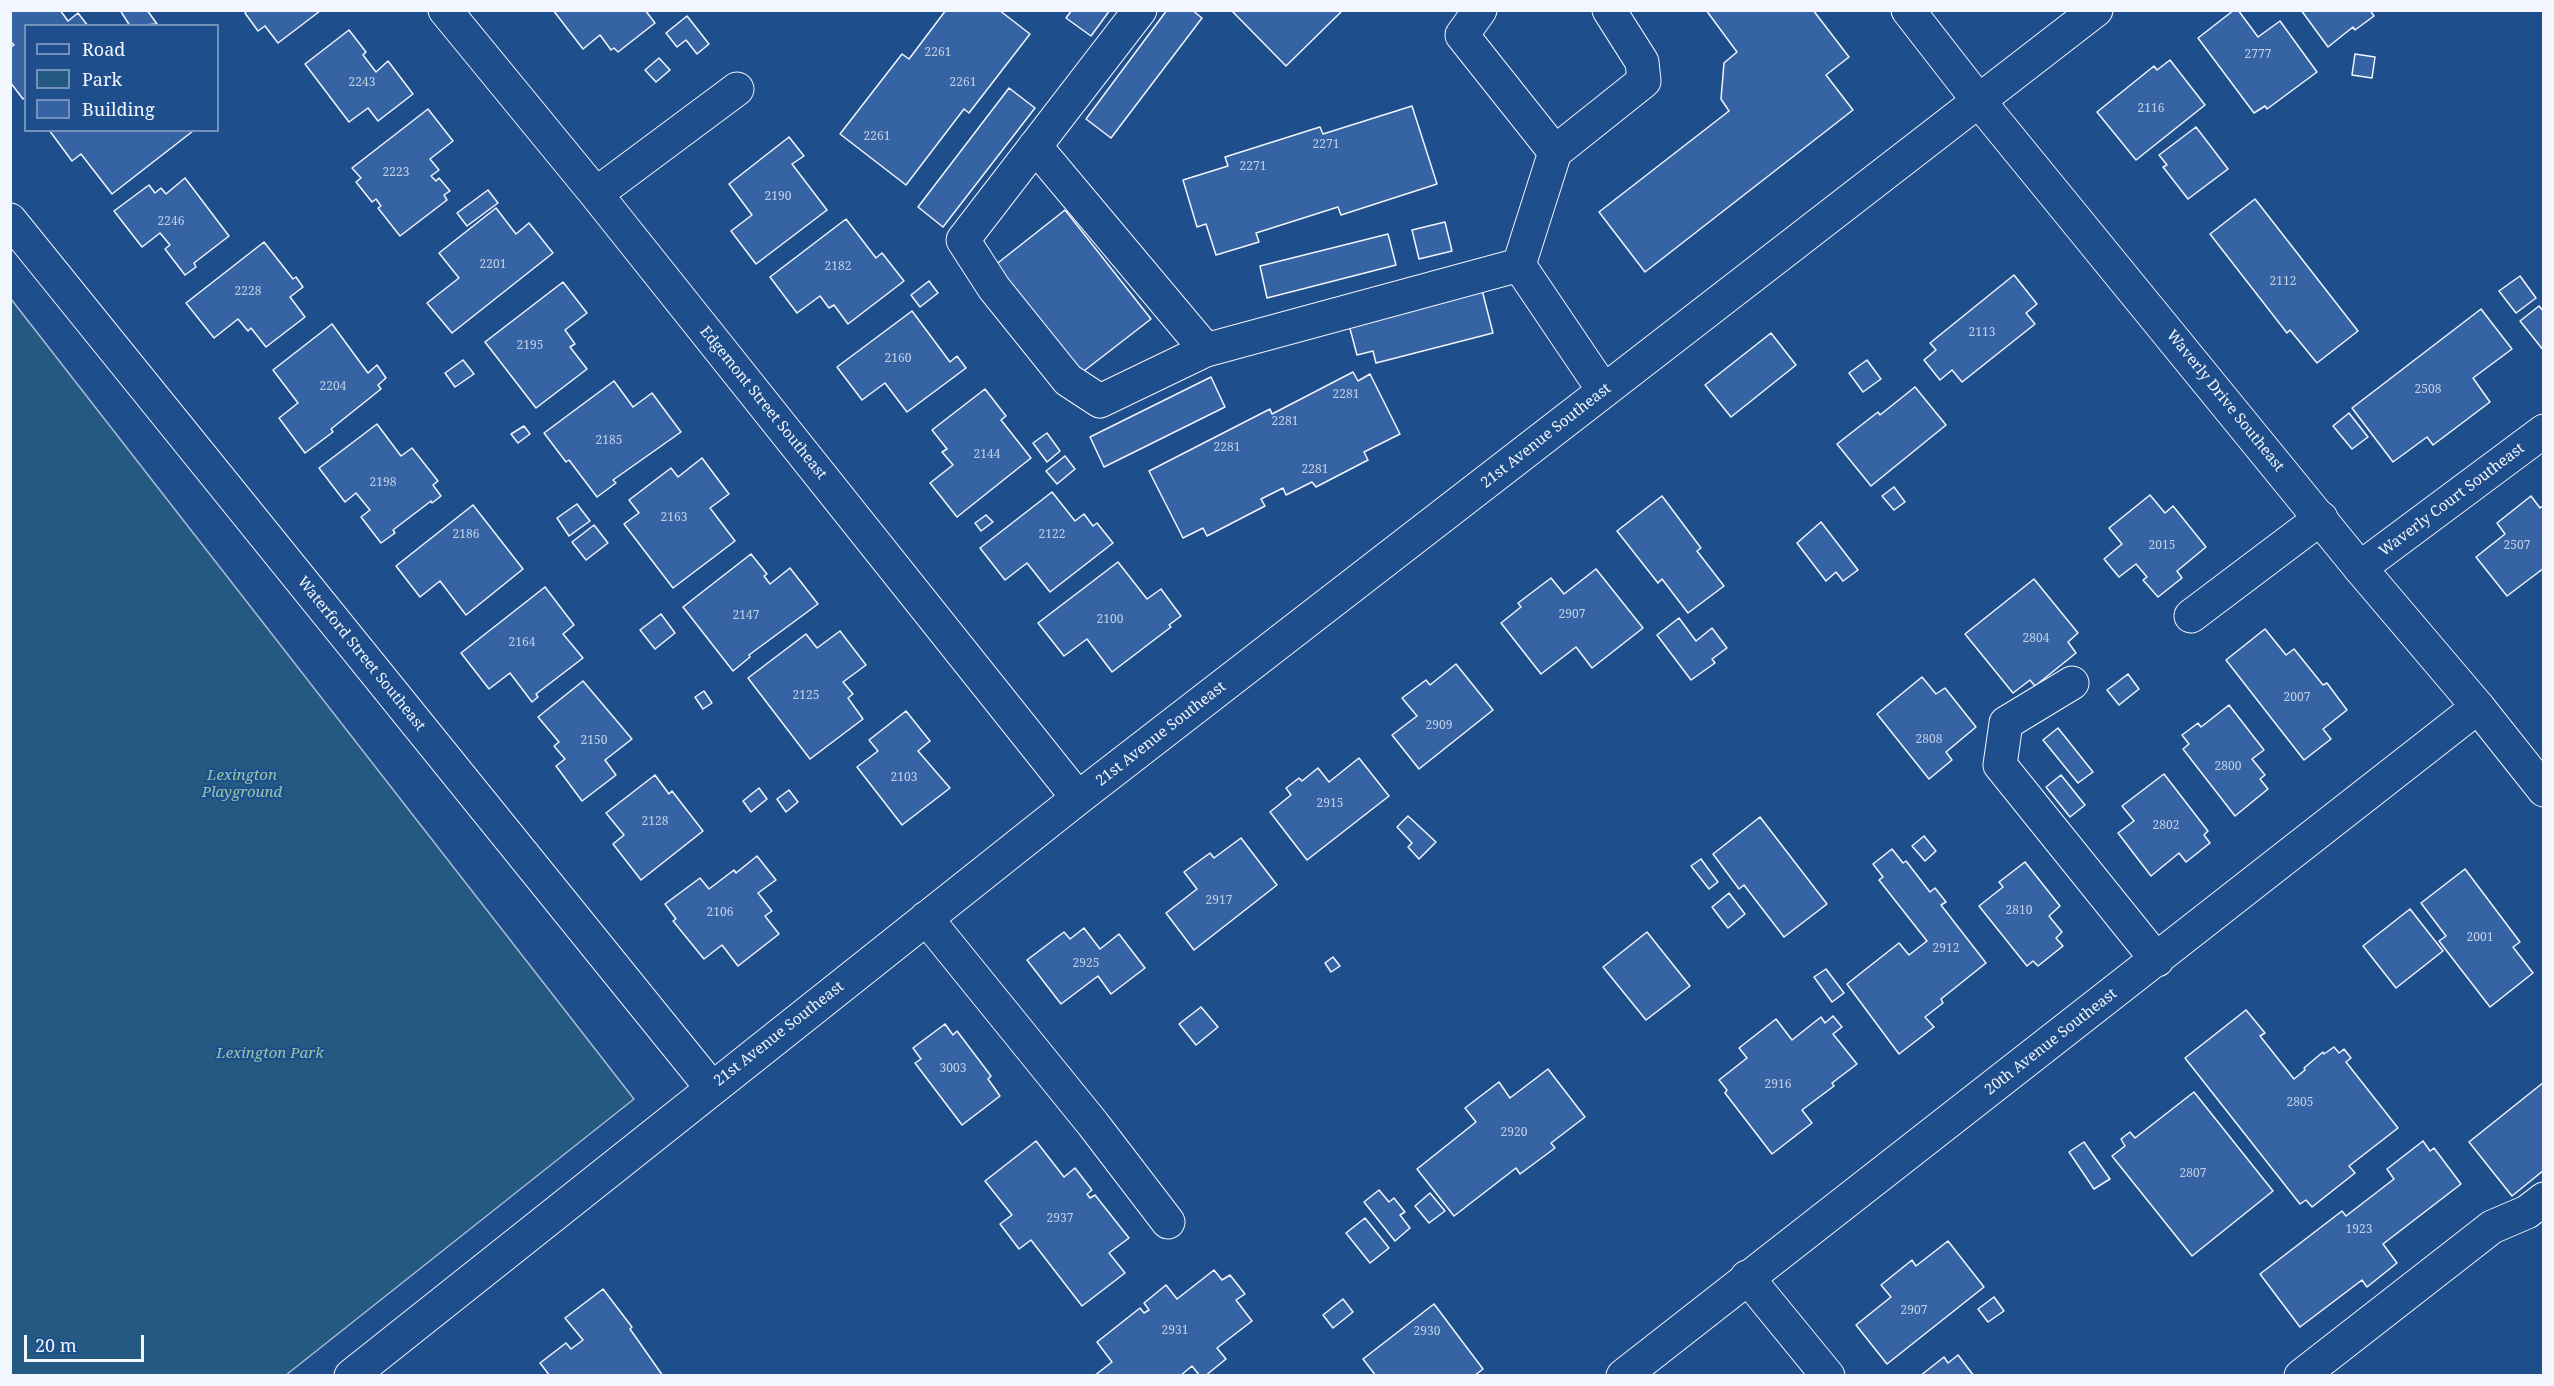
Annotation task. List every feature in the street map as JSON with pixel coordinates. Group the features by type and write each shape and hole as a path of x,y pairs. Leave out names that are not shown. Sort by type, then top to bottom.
{"street":[{"name":"Edgemont Street Southeast","path":"445,10 596,194 1078,798"},
{"path":"1140,10 963,240 994,288 1068,380 1100,401 1206,350 1519,265"},
{"path":"1480,10 1462,35 1555,152"},
{"path":"1519,265 1555,152 1644,81 1642,62 1610,10"},
{"name":"Waverly Drive Southeast","path":"1908,10 1978,100 2544,790"},
{"name":"21st Avenue Southeast","path":"351,1376 1078,798 2096,10"},
{"path":"596,194 737,89"},
{"path":"1035,146 1206,350"},
{"name":"Waterford Street Southeast","path":"10,220 711,1088"},
{"path":"1519,265 1604,391"},
{"name":"Waverly Court Southeast","path":"2360,568 2544,432"},
{"path":"2191,616 2321,518"},
{"path":"2072,683 2006,723 2000,765 2157,960"},
{"name":"20th Avenue Southeast","path":"1623,1376 2478,707"},
{"path":"926,918 1093,1124 1167,1222"},
{"path":"2301,1376 2492,1227 2527,1212 2544,1199"},
{"path":"1747,1277 1828,1376"}],"green space":[{"name":"Lexington Park","path":"11,299 634,1099 286,1375 11,1375"}],"building":[{"path":"13,10 60,10 68,21 78,13 86,24 24,24 23,99 10,82 10,48 14,45 10,41 10,12"},
{"path":"120,10 147,10 157,24 129,24"},
{"path":"248,10 320,11 278,43 265,26 258,31 245,13"},
{"path":"553,10 645,10 655,23 618,52 614,48 611,50 600,35 583,49"},
{"path":"946,10 999,10 1030,34 969,113 964,109 906,185 840,134 902,54 909,59"},
{"path":"1072,10 1110,10 1091,36 1066,18"},
{"path":"1167,10 1192,10 1202,18 1111,138 1086,119"},
{"path":"1231,10 1343,10 1286,66"},
{"path":"1706,10 1813,10 1849,57 1826,75 1853,110 1645,272 1599,212 1729,111 1721,99 1724,63 1737,52"},
{"path":"2234,10 2238,10 2258,37 2280,21 2317,72 2267,109 2265,106 2254,113 2198,38"},
{"path":"2301,10 2370,10 2374,16 2355,30 2353,27 2328,47"},
{"path":"687,16 709,44 697,54 686,40 677,47 666,33"},
{"path":"349,30 366,52 363,55 376,72 388,61 413,94 378,121 368,108 349,122 305,64"},
{"path":"2355,54 2375,57 2372,78 2352,75"},
{"path":"659,58 670,70 656,82 645,70"},
{"path":"2170,60 2205,105 2136,160 2097,112 2154,66 2157,70"},
{"path":"1009,88 1035,108 943,227 918,207"},
{"path":"1412,106 1437,184 1341,215 1338,207 1256,233 1259,242 1216,255 1206,224 1197,227 1183,180 1228,166 1225,157 1320,127 1323,134"},
{"path":"428,109 453,141 430,159 439,170 431,176 436,181 439,178 450,191 444,195 447,200 400,236 378,208 381,206 376,199 372,202 356,182 361,178 352,168"},
{"path":"2196,127 2228,169 2188,199 2163,167 2167,165 2159,155"},
{"path":"50,132 192,132 112,194 81,154 72,161"},
{"path":"789,137 804,156 792,164 827,210 756,264 731,231 752,215 729,184"},
{"path":"185,178 229,236 194,263 196,267 185,275 165,249 170,245 160,233 142,247 114,211 149,185 155,193 161,188 166,194"},
{"path":"488,190 498,203 467,226 457,213"},
{"path":"2255,199 2358,331 2317,363 2290,330 2287,333 2210,234"},
{"path":"496,208 516,234 529,223 553,253 452,333 427,303 459,278 439,253"},
{"path":"1065,210 1151,319 1080,374 994,266"},
{"path":"846,219 876,258 882,253 904,281 848,324 834,305 829,308 820,296 797,313 770,277"},
{"path":"1445,222 1452,251 1419,259 1412,230"},
{"path":"1388,234 1396,265 1267,298 1260,266"},
{"path":"264,242 293,279 296,277 303,287 290,297 305,317 266,347 251,328 248,331 238,319 214,338 186,303"},
{"path":"2014,275 2037,304 2026,313 2035,324 1962,382 1952,370 1940,380 1924,360 1936,350 1930,343"},
{"path":"2520,276 2536,298 2516,313 2499,291"},
{"path":"929,281 938,293 920,307 911,295"},
{"path":"563,282 587,313 565,330 575,344 570,347 587,369 536,408 485,342"},
{"path":"1481,286 1493,333 1376,363 1373,351 1357,355 1349,325"},
{"path":"2539,306 2544,312 2544,351 2520,321"},
{"path":"2481,309 2512,349 2473,378 2490,402 2433,445 2427,437 2393,462 2352,408"},
{"path":"912,311 950,362 957,356 966,368 907,412 885,383 862,400 837,367"},
{"path":"332,324 368,373 377,365 386,378 378,385 381,389 331,429 333,432 305,453 279,418 298,403 273,370"},
{"path":"1771,333 1796,365 1731,417 1705,385"},
{"path":"463,360 474,374 455,387 445,373"},
{"path":"1867,360 1881,379 1863,392 1849,373"},
{"path":"1353,372 1358,381 1370,374 1400,434 1364,452 1368,460 1316,487 1312,482 1286,495 1283,488 1261,499 1265,506 1207,536 1203,528 1183,538 1149,471 1270,409 1272,414"},
{"path":"1211,377 1225,407 1104,467 1090,437"},
{"path":"614,381 633,407 652,393 681,432 613,480 616,483 597,497 569,460 566,462 544,433"},
{"path":"1915,387 1946,425 1871,486 1837,444 1878,412 1880,415"},
{"path":"985,389 1006,416 1001,420 1031,458 957,517 930,483 953,465 942,452 947,449 932,430"},
{"path":"2349,413 2368,437 2352,449 2333,426"},
{"path":"377,424 401,456 412,448 438,481 433,485 441,496 393,530 395,533 381,543 361,517 370,510 356,493 345,502 319,468"},
{"path":"524,426 530,434 518,443 511,434"},
{"path":"1047,433 1060,451 1047,462 1033,443"},
{"path":"1065,456 1075,469 1057,484 1046,471"},
{"path":"702,458 729,494 710,508 735,541 673,588 624,524 639,513 629,500 671,468 678,477"},
{"path":"1894,487 1905,502 1894,510 1882,496"},
{"path":"1052,492 1075,521 1084,514 1093,526 1097,523 1113,543 1050,592 1027,563 1005,580 980,548"},
{"path":"2150,495 2165,513 2173,506 2206,547 2177,571 2182,578 2158,597 2143,580 2147,577 2136,564 2119,577 2104,559 2122,544 2109,528"},
{"path":"1662,496 1701,548 1697,551 1724,586 1688,613 1662,579 1658,583 1617,531"},
{"path":"2531,496 2540,508 2544,505 2544,568 2507,596 2476,557 2505,534 2497,523"},
{"path":"577,504 590,521 569,536 557,518"},
{"path":"473,505 523,569 466,615 440,581 420,597 396,566"},
{"path":"986,515 993,522 981,531 975,523"},
{"path":"1821,522 1858,570 1843,581 1836,572 1826,581 1797,543"},
{"path":"594,525 608,543 586,560 572,542"},
{"path":"751,554 767,574 764,576 770,584 790,568 818,604 749,655 750,657 733,671 683,607"},
{"path":"1118,562 1147,599 1161,589 1181,616 1169,625 1171,627 1112,672 1087,639 1064,656 1038,623"},
{"path":"1596,569 1643,628 1592,668 1576,647 1541,674 1501,623 1521,607 1518,603 1551,578 1564,594"},
{"path":"2034,579 2078,633 2068,642 2076,653 2035,686 2030,680 2013,693 1965,634"},
{"path":"545,587 574,625 563,634 583,658 536,694 538,697 532,702 510,673 489,689 461,653"},
{"path":"661,614 675,633 655,649 640,630"},
{"path":"1679,618 1696,641 1712,628 1727,648 1712,659 1715,663 1691,680 1657,635"},
{"path":"2265,629 2286,655 2294,649 2323,685 2327,683 2347,710 2323,729 2331,739 2304,760 2226,660"},
{"path":"840,631 866,665 843,682 853,694 848,698 863,719 810,759 748,678 806,634 817,648"},
{"path":"1456,664 1493,710 1419,769 1392,735 1417,716 1402,698 1426,680 1430,685"},
{"path":"2128,674 2139,689 2119,705 2107,690"},
{"path":"1922,677 1936,694 1945,688 1976,727 1946,752 1952,760 1929,779 1877,714"},
{"path":"583,681 632,739 605,760 616,775 582,801 556,766 565,759 554,746 559,742 538,717"},
{"path":"704,691 712,703 703,709 695,697"},
{"path":"2229,705 2264,750 2252,759 2265,775 2260,779 2268,789 2235,816 2183,749 2189,744 2182,735 2198,723 2201,727"},
{"path":"906,711 930,741 918,751 950,788 902,825 857,767 878,751 869,740"},
{"path":"2058,728 2093,772 2078,783 2043,740"},
{"path":"1359,758 1389,796 1307,860 1270,812 1291,795 1286,788 1299,778 1302,781 1318,768 1329,782"},
{"path":"2164,774 2208,831 2204,835 2210,843 2186,862 2179,853 2151,876 2118,833 2134,821 2122,806"},
{"path":"655,775 669,794 672,791 703,831 641,880 613,844 624,835 606,813"},
{"path":"2061,775 2085,805 2070,817 2046,787"},
{"path":"759,788 767,799 751,812 743,801"},
{"path":"789,790 798,802 786,812 777,799"},
{"path":"1408,816 1436,842 1419,859 1408,847 1412,843 1397,827"},
{"path":"1760,817 1827,904 1784,937 1744,885 1739,889 1713,854"},
{"path":"1924,836 1936,851 1925,861 1912,846"},
{"path":"1241,838 1277,885 1194,950 1166,913 1197,889 1184,872 1210,853 1214,858"},
{"path":"1892,849 1903,863 1906,861 1930,892 1935,888 1946,902 1941,905 1986,963 1941,999 1943,1003 1925,1017 1934,1027 1899,1054 1847,984 1899,943 1909,955 1927,941 1879,880 1883,877 1873,864"},
{"path":"757,856 776,880 758,893 772,911 765,916 779,934 738,966 722,945 704,959 673,921 676,919 665,904 700,878 709,889 734,870 736,873"},
{"path":"1701,859 1718,882 1709,889 1691,866"},
{"path":"2025,862 2060,906 2049,916 2062,932 2056,938 2063,946 2038,966 2033,961 2027,966 1979,906 2003,887 1999,882"},
{"path":"2465,869 2520,942 2513,947 2533,973 2490,1007 2439,941 2446,936 2421,903"},
{"path":"1729,893 1745,914 1728,928 1712,907"},
{"path":"2410,909 2443,951 2396,988 2363,946"},
{"path":"1084,928 1100,949 1119,934 1145,968 1111,994 1098,976 1061,1004 1027,960 1064,932 1070,939"},
{"path":"1647,932 1690,986 1646,1020 1603,967"},
{"path":"1333,957 1340,966 1331,972 1325,963"},
{"path":"1826,969 1844,993 1832,1002 1814,977"},
{"path":"1201,1007 1218,1027 1196,1045 1179,1024"},
{"path":"2246,1010 2265,1033 2260,1036 2294,1079 2323,1052 2324,1054 2334,1047 2339,1053 2344,1049 2351,1058 2346,1062 2398,1128 2349,1166 2355,1173 2312,1207 2306,1200 2300,1204 2185,1058"},
{"path":"1833,1016 1842,1027 1833,1034 1857,1064 1832,1083 1834,1086 1802,1110 1812,1123 1772,1154 1725,1093 1727,1090 1719,1080 1747,1058 1739,1048 1776,1019 1792,1040 1821,1017 1825,1023"},
{"path":"945,1024 953,1035 957,1031 991,1076 988,1079 1000,1096 962,1125 915,1063 921,1059 913,1048"},
{"path":"1548,1069 1585,1117 1551,1143 1555,1148 1520,1174 1516,1168 1454,1216 1417,1169 1476,1122 1465,1108 1499,1082 1510,1098"},
{"path":"2544,1082 2544,1170 2512,1196 2469,1142"},
{"path":"2194,1092 2273,1191 2192,1256 2112,1156 2125,1146 2121,1139 2130,1132 2135,1138"},
{"path":"1036,1141 1064,1177 1075,1168 1092,1190 1087,1194 1090,1198 1095,1195 1129,1238 1109,1253 1125,1273 1082,1306 1031,1240 1019,1249 1000,1224 1012,1215 985,1181"},
{"path":"2423,1141 2430,1151 2434,1148 2461,1184 2383,1244 2397,1263 2367,1287 2362,1280 2300,1327 2260,1274 2342,1211 2346,1216 2394,1179 2387,1169"},
{"path":"2084,1142 2110,1179 2094,1189 2069,1152"},
{"path":"1379,1190 1389,1202 1394,1198 1405,1212 1400,1215 1410,1228 1395,1241 1364,1202"},
{"path":"1430,1193 1445,1211 1429,1223 1415,1206"},
{"path":"1365,1218 1389,1248 1370,1263 1346,1233"},
{"path":"1948,1241 1984,1287 1887,1364 1856,1325 1891,1297 1881,1285 1912,1260 1916,1266"},
{"path":"1214,1270 1222,1280 1230,1275 1245,1294 1236,1300 1252,1321 1217,1348 1226,1359 1205,1376 1200,1376 1192,1366 1180,1376 1094,1376 1112,1362 1097,1342 1140,1308 1144,1313 1149,1310 1144,1303 1166,1285 1177,1299"},
{"path":"603,1289 632,1327 630,1329 663,1376 550,1376 540,1363 566,1343 571,1349 583,1340 565,1318"},
{"path":"1994,1297 2004,1311 1988,1322 1978,1309"},
{"path":"1343,1299 1353,1312 1333,1328 1323,1315"},
{"path":"1434,1304 1483,1369 1474,1376 1376,1376 1363,1359"},
{"path":"1958,1355 1974,1376 1920,1376 1944,1357 1948,1363"}],"park label":[{"name":"Lexington Playground","path":"242,784"}]}
